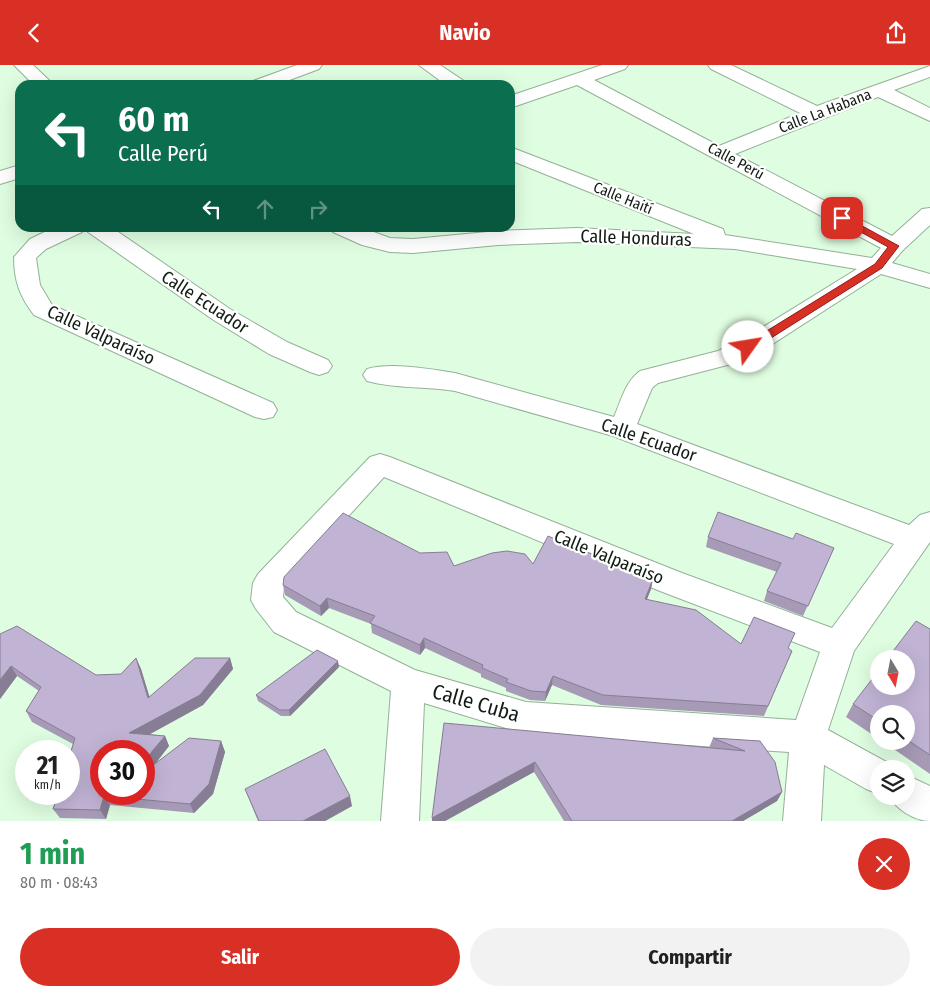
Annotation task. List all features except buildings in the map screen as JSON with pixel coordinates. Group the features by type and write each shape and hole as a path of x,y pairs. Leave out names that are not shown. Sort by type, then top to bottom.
{"street":[{"path":"272,80 313,65"},
{"path":"428,65 450,80"},
{"path":"515,100 619,65"},
{"path":"718,65 816,113"},
{"path":"31,66 41,80"},
{"name":"Calle La Habana","path":"721,152 816,113 930,71"},
{"name":"Calle Perú","path":"577,78 721,152 894,246"},
{"path":"878,90 930,115"},
{"name":"Calle Haití","path":"515,155 736,242"},
{"path":"0,179 15,173"},
{"path":"0,179 15,184"},
{"path":"622,429 642,383 649,377 726,357 748,347 878,266 894,246 930,214"},
{"name":"Calle Valparaíso","path":"63,232 38,244 25,257 26,279 31,296 43,310 264,410"},
{"name":"Calle Ecuador","path":"103,232 221,314 278,348 320,366"},
{"name":"Calle Honduras","path":"353,232 370,240 390,245 577,235 736,242 878,266 930,281"},
{"name":"Calle Ecuador","path":"376,375 430,378 455,382 622,429 922,531"},
{"name":"Calle Valparaíso","path":"380,463 671,582 839,645"},
{"name":"Calle Cuba","path":"380,463 269,583 267,600 285,622 408,683 526,717 808,737 870,772"},
{"path":"802,821 808,737 839,645 922,531"},
{"path":"400,821 408,683"},
{"path":"915,797 930,805"}],"route":[{"path":"748,347 878,266 894,246 842,218"}]}
